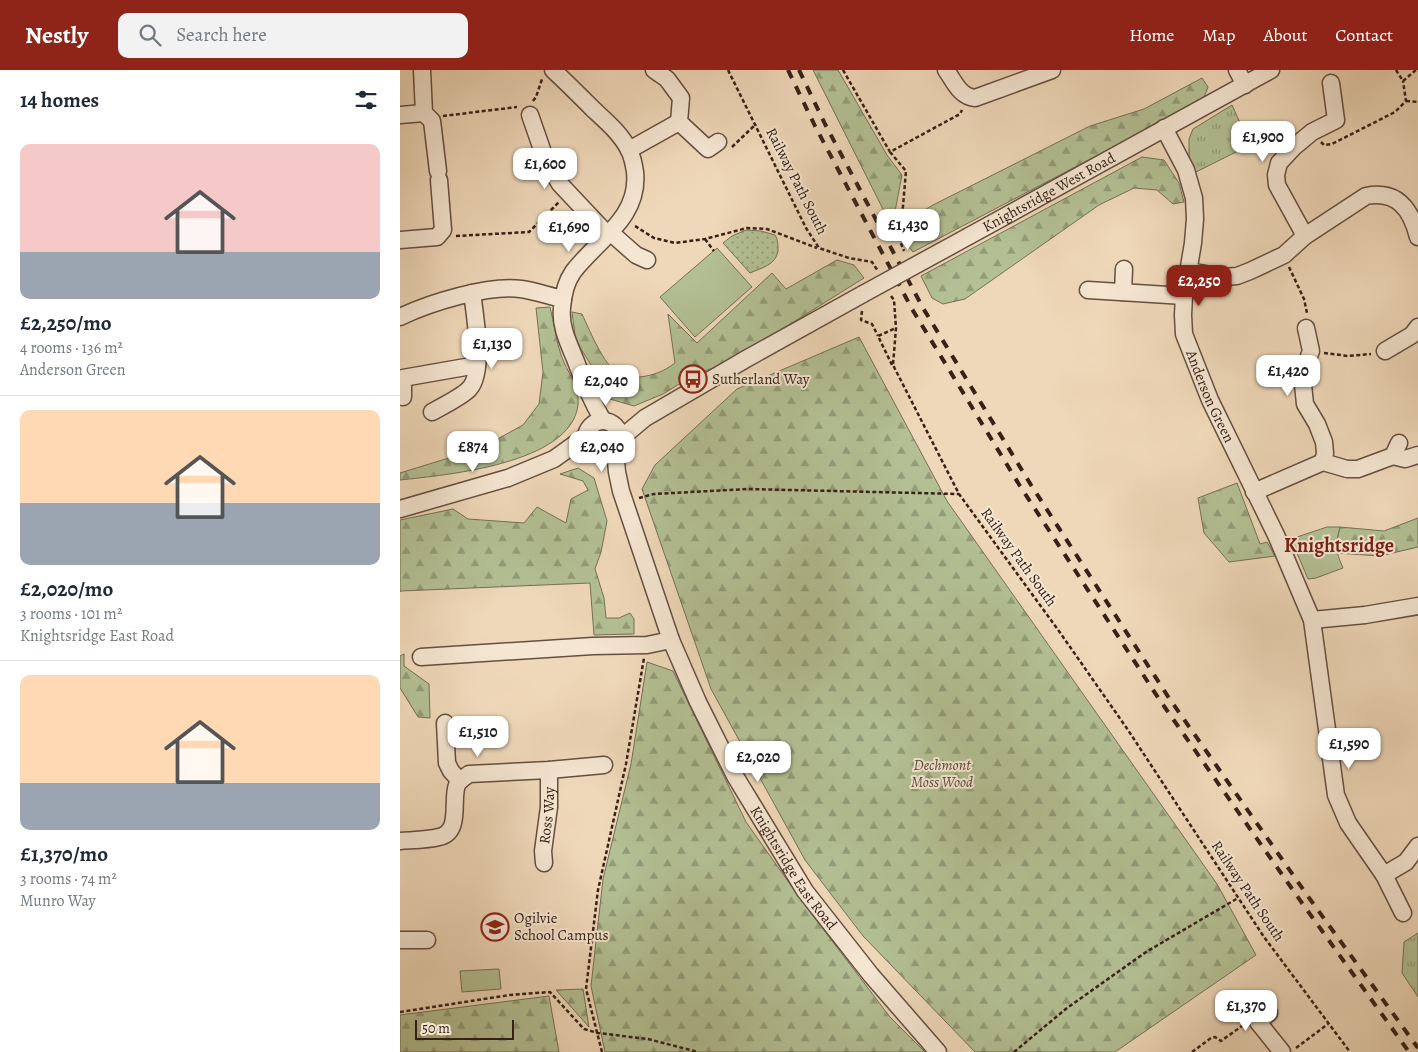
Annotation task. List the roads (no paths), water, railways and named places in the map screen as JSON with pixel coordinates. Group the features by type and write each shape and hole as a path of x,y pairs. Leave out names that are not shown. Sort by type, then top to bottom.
{"street":[{"path":"400,240 437,237 443,230 438,175 422,70"},
{"path":"654,70 667,79 681,98 679,122"},
{"path":"946,70 964,95 969,98 975,98 1052,70"},
{"path":"1237,70 1245,85"},
{"name":"Knightsridge West Road","path":"603,438 645,418 746,359 1271,70"},
{"path":"400,509 508,478 603,438 588,392 567,341 563,325 563,299 573,272 623,218 632,200 635,179 634,166 629,150 612,127 547,75"},
{"path":"1305,236 1277,185 1276,175 1279,163 1294,147 1312,132 1336,120 1331,83"},
{"path":"527,109 546,160 560,184 609,234 636,255 647,260"},
{"path":"400,115 428,117"},
{"path":"679,122 708,149 718,142"},
{"path":"629,150 679,122"},
{"name":"Anderson Green","path":"1164,128 1186,170 1194,198 1194,227 1184,296 1184,334 1210,400 1276,536 1312,620 1336,795 1348,823 1384,875 1403,914"},
{"path":"1188,271 1224,277 1250,272 1284,255 1305,236 1366,196 1377,194 1412,203 1418,237"},
{"path":"1123,292 1124,269"},
{"path":"400,317 416,309 472,293 495,289 520,288 563,299"},
{"path":"1088,290 1184,296"},
{"path":"432,412 469,390 475,379 478,344 472,293"},
{"path":"1385,351 1412,335 1418,327"},
{"path":"1306,328 1310,351 1302,376 1305,404 1317,424 1324,442 1325,453 1323,462"},
{"path":"403,397 403,378 477,364"},
{"name":"Knightsridge East Road","path":"603,438 617,472 623,496 671,640 698,702 736,776 805,891 871,975 938,1052"},
{"path":"1254,492 1323,462 1347,469 1358,469 1396,449 1405,459 1418,455"},
{"path":"1312,620 1366,615 1418,606"},
{"path":"421,657 647,645 671,640"},
{"path":"400,841 441,837 454,822 457,786 460,781 447,763 445,723"},
{"name":"Ross Way","path":"460,781 469,774 604,765"},
{"name":"Ross Way","path":"544,863 543,851 549,807 549,770"},
{"path":"1384,875 1406,862 1418,846"},
{"path":"400,940 427,940"},
{"path":"1263,1018 1282,1052"}],"railway":[{"path":"788,70 815,126 912,309 1020,486 1159,699 1409,1052"},
{"path":"799,70 825,124 923,308 1031,485 1169,698 1312,902 1418,1048"}],"place":[{"name":"Sutherland Way","path":"693,379"},
{"name":"Ogilvie School Campus","path":"495,927"}],"district":[{"name":"Knightsridge","path":"1339,545"}],"park label":[{"name":"Dechmont Moss Wood","path":"942,774"}]}
